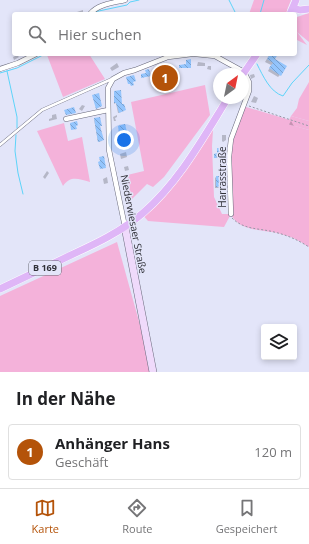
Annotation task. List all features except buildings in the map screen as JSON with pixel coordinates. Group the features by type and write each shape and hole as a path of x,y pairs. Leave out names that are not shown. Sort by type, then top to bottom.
{"main road":[{"path":"296,0 292,11 309,9"},
{"path":"248,68 257,56"},
{"name":"B 169","path":"0,289 89,247 125,227 142,214 179,173 224,104"},
{"name":"Niederwiesaer Straße","path":"125,227 153,372"}],"street":[{"path":"92,12 100,6 125,0"},
{"path":"0,69 18,63 32,56"},
{"path":"113,79 124,73 168,57 176,56"},
{"path":"215,56 235,68"},
{"name":"Niederwiesaer Straße","path":"113,79 108,88 109,150 125,227"},
{"name":"Harrasstraße","path":"231,214 229,157 231,139 244,104"},
{"path":"66,119 108,110"}],"lane":[{"path":"0,145 42,110 113,79"}],"path":[{"path":"244,104 309,126"},
{"path":"231,214 233,219 244,227 285,235 309,247"}],"green space":[{"path":"254,0 291,0 287,10 290,12 250,12"},
{"path":"309,13 309,42 297,32 297,17"},
{"path":"297,32 307,45 297,40"},
{"path":"47,56 90,56 105,79 63,97"},
{"path":"309,82 309,121 291,116 297,108 299,99"},
{"path":"205,85 210,115 164,177 153,187 147,184 129,202 123,176 144,171 131,102"},
{"path":"244,104 246,107 290,120 288,124 309,130 309,247 287,236 247,227 235,220 231,214 231,139"},
{"path":"291,116 309,121 309,130 287,124"},
{"path":"64,123 68,141 82,137 90,182 72,179 63,186 37,131"},
{"path":"210,127 213,130 212,146 214,197 222,214 231,214 224,227 148,221 142,214 158,198"},
{"path":"117,242 153,372 0,372 0,296"}],"waterway":[{"path":"94,12 127,5 130,2 139,0"},
{"path":"229,0 235,12"},
{"path":"261,12 264,0"},
{"path":"0,73 17,68 41,56"},
{"path":"257,64 264,78 274,91 283,96 292,83 309,65"},
{"path":"7,71 17,117 17,128"},
{"path":"16,135 15,151 23,194"}],"place":[{"name":"Anhänger Hans","path":"165,78"}]}
